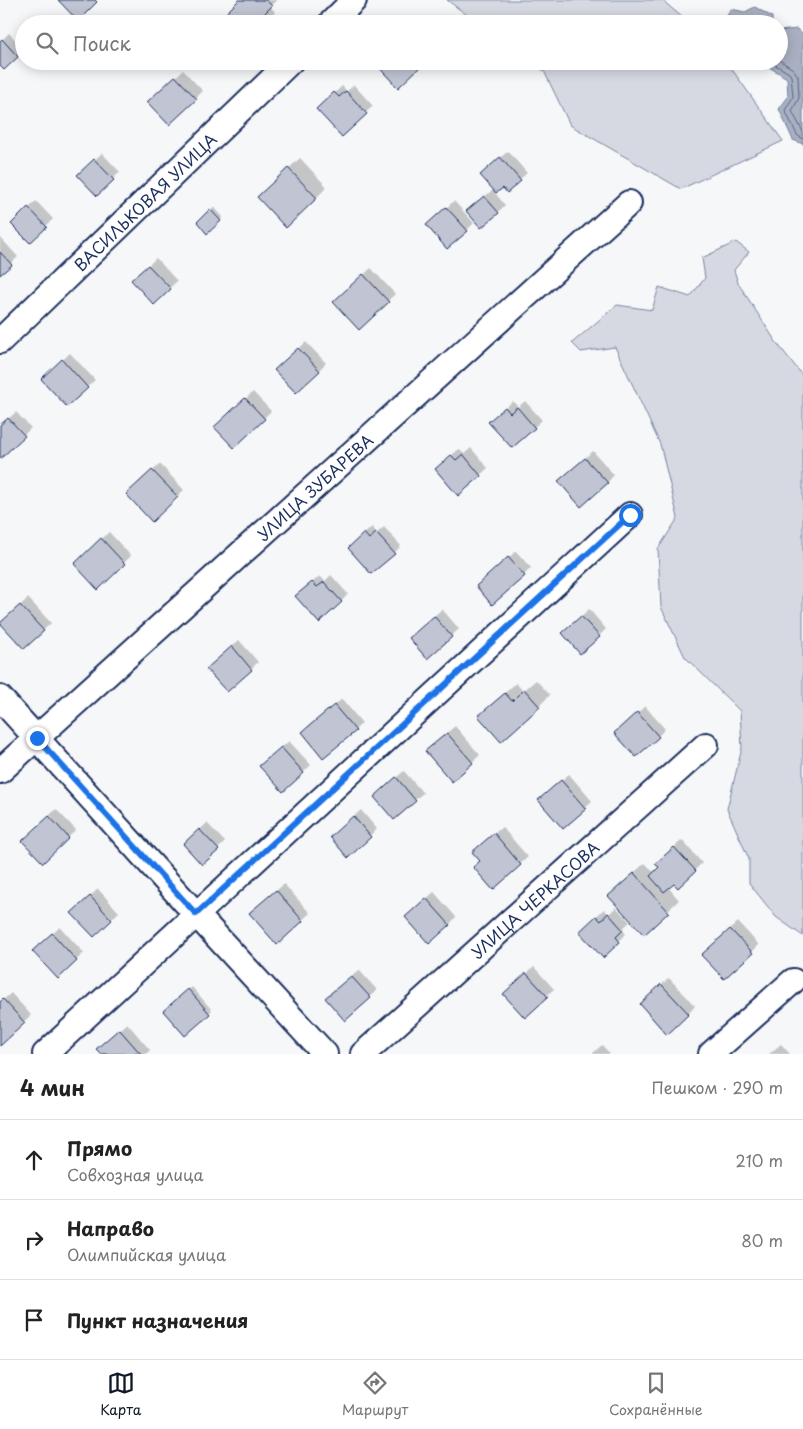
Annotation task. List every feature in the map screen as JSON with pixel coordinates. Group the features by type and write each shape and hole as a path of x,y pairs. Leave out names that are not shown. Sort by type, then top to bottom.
{"street":[{"path":"339,15 354,0"},
{"name":"ВАСИЛЬКОВАЯ УЛИЦА","path":"0,341 282,70"},
{"name":"УЛИЦА ЗУБАРЕВА","path":"0,771 629,202"},
{"path":"45,1054 630,515"},
{"path":"0,698 325,1054"},
{"name":"УЛИЦА ЧЕРКАСОВА","path":"364,1054 706,745"},
{"path":"711,1054 793,981"}],"shaded area":[{"path":"447,0 662,0 680,15 467,15"},
{"path":"543,70 732,70 783,141 681,189 570,125"},
{"path":"736,242 749,252 734,270 738,283 776,342 803,376 803,936 776,917 749,883 749,859 727,809 742,748 740,711 685,657 661,607 658,549 678,518 660,444 615,347 581,352 572,343 617,305 652,310 659,287 690,297 705,278 702,258"}],"water":[{"path":"755,7 769,15 727,15 731,9 745,12"},
{"path":"797,29 803,35 803,144 793,140 779,109 788,97 787,78 774,70 788,70 788,30"}],"building":[{"path":"58,0 95,0 97,2 84,15 72,15"},
{"path":"239,0 266,0 272,6 265,15 224,15"},
{"path":"2,39 15,54 15,60 4,70 0,66 0,41"},
{"path":"381,70 417,70 398,88"},
{"path":"175,76 197,99 169,125 147,102"},
{"path":"346,91 367,114 342,137 316,109 334,92 339,97"},
{"path":"500,157 521,181 507,193 503,188 496,193 480,175"},
{"path":"94,159 114,180 97,196 77,175"},
{"path":"288,168 317,198 286,228 257,197"},
{"path":"484,196 499,213 481,228 466,211"},
{"path":"28,207 47,227 30,243 11,224"},
{"path":"446,207 468,231 447,249 426,225"},
{"path":"210,209 221,221 207,234 197,222"},
{"path":"0,252 12,265 0,275"},
{"path":"148,265 171,289 154,305 131,280"},
{"path":"363,274 389,302 359,330 333,302"},
{"path":"298,348 320,371 296,393 274,370"},
{"path":"62,359 88,388 67,407 41,379"},
{"path":"245,398 265,419 234,448 214,427"},
{"path":"505,407 510,413 517,407 535,428 512,448 488,422"},
{"path":"8,418 25,436 0,459 0,425"},
{"path":"463,454 481,476 458,496 435,469 451,455 456,460"},
{"path":"585,458 608,483 581,507 558,481"},
{"path":"152,470 178,497 152,522 126,494"},
{"path":"364,533 369,539 376,533 395,554 371,574 348,548"},
{"path":"101,538 125,564 98,590 74,564"},
{"path":"508,557 525,576 492,605 476,586"},
{"path":"312,582 317,587 324,582 342,602 319,623 295,596"},
{"path":"20,605 44,631 24,649 0,623"},
{"path":"434,616 452,637 427,659 409,638"},
{"path":"581,616 600,637 580,654 562,633"},
{"path":"232,646 252,670 227,692 206,669"},
{"path":"524,689 540,707 501,742 478,716 505,693 512,701"},
{"path":"334,705 356,731 323,758 302,732"},
{"path":"637,712 659,737 636,757 614,733"},
{"path":"447,733 473,763 452,782 425,751"},
{"path":"281,747 304,773 283,792 259,766"},
{"path":"396,777 416,801 394,820 374,797"},
{"path":"561,780 586,809 563,829 538,800"},
{"path":"49,816 69,838 43,863 22,841"},
{"path":"353,816 371,837 348,858 330,837"},
{"path":"199,829 219,850 202,865 183,844"},
{"path":"494,833 521,865 493,890 473,867 480,861 472,852"},
{"path":"674,847 696,871 678,888 674,884 664,892 650,876 659,867 655,864"},
{"path":"634,873 669,912 644,935 608,896"},
{"path":"276,890 303,921 277,945 249,913"},
{"path":"90,896 112,920 94,937 71,913"},
{"path":"426,898 450,925 429,944 405,917"},
{"path":"608,913 623,930 616,937 620,942 603,958 579,932 596,916 601,921"},
{"path":"730,929 753,953 724,979 701,955"},
{"path":"52,933 77,961 58,979 32,951"},
{"path":"526,973 548,997 525,1018 503,994"},
{"path":"351,976 371,998 345,1021 325,998"},
{"path":"661,984 689,1014 667,1035 640,1004"},
{"path":"188,989 210,1014 185,1036 163,1011"},
{"path":"3,999 25,1023 0,1046 0,1002"},
{"path":"119,1029 141,1054 101,1054 96,1049"}],"route":[{"path":"37,738 196,914 630,515"}]}
